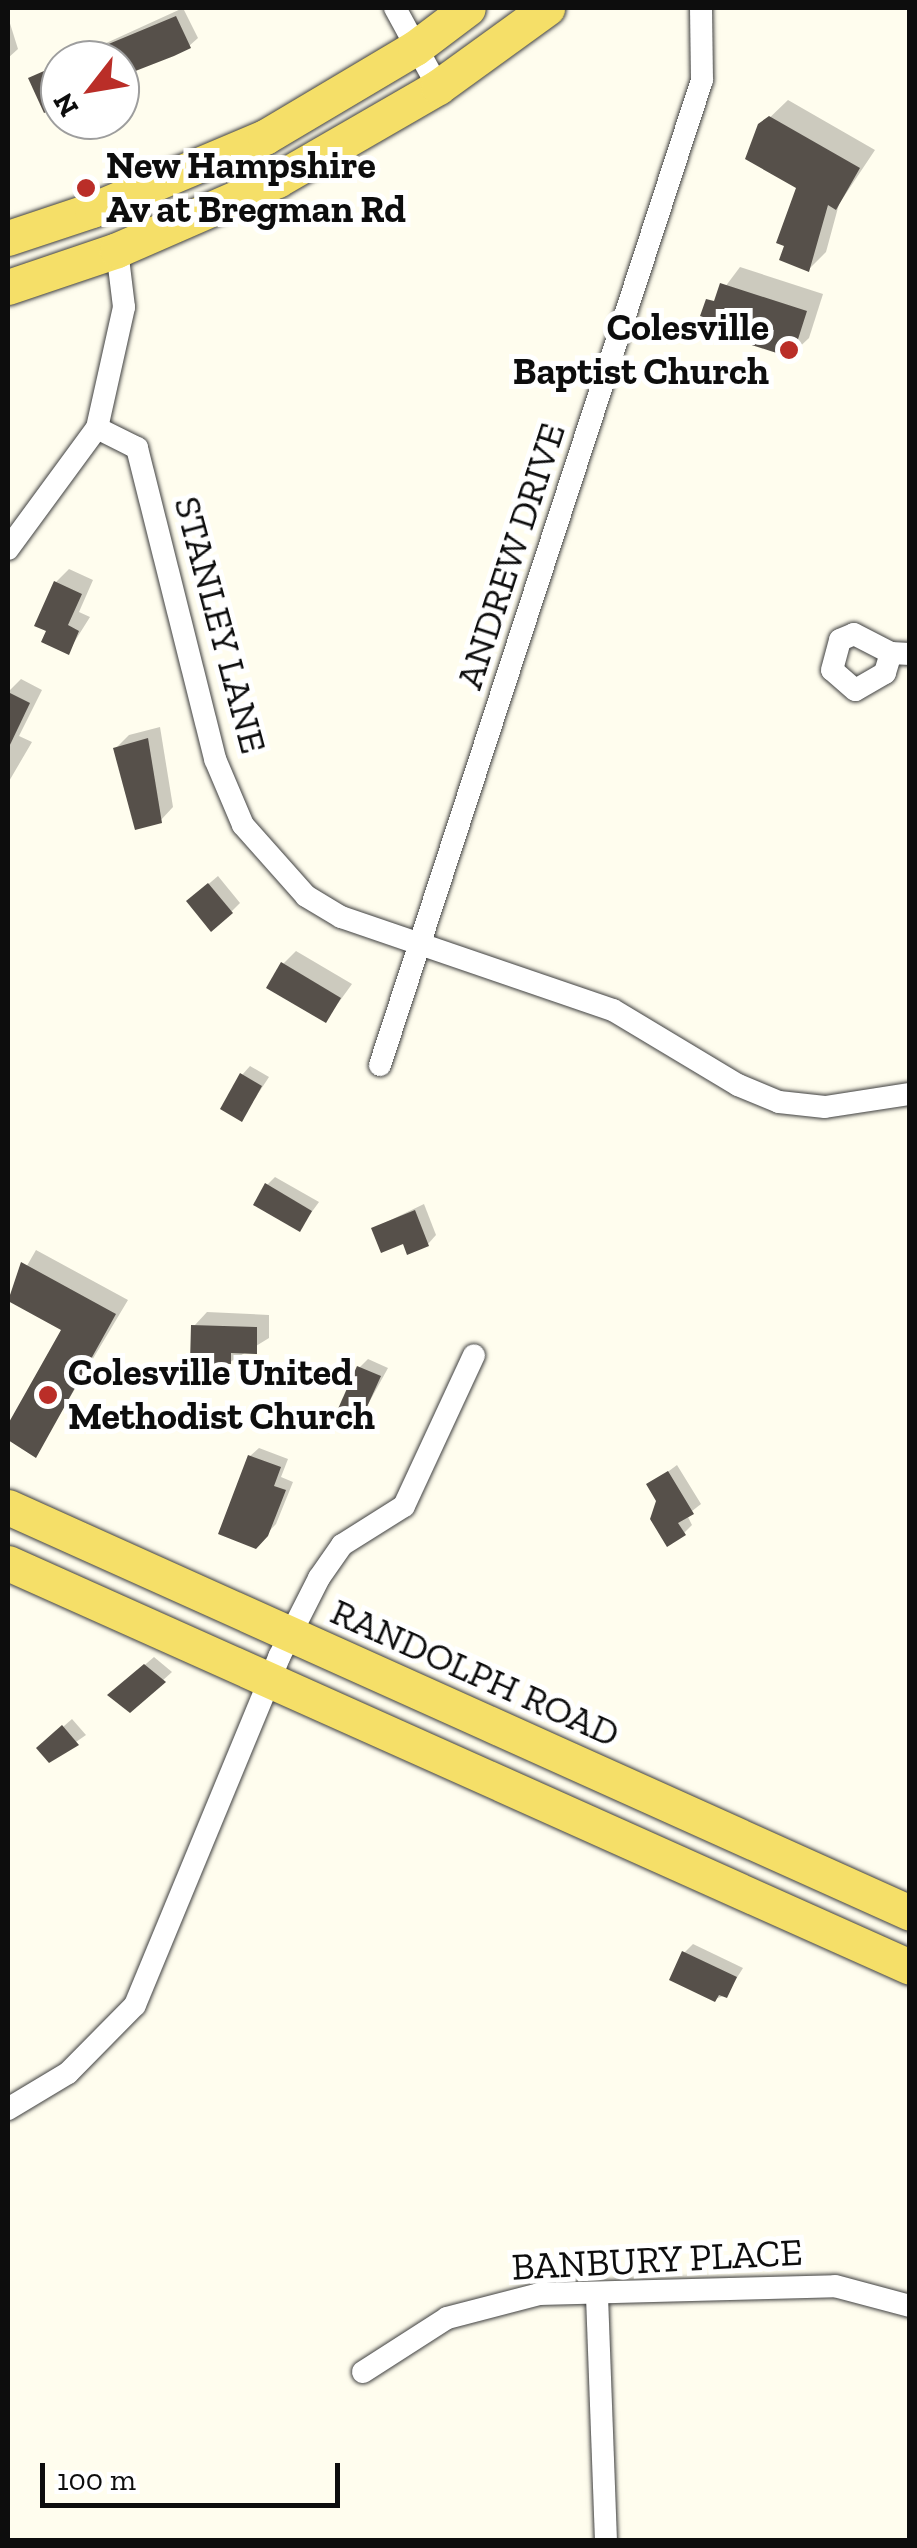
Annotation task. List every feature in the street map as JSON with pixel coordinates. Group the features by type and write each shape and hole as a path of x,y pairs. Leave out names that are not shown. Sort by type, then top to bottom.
{"main road":[{"path":"8,238 92,210 265,137 415,48 468,8"},
{"path":"8,287 117,250 278,180 438,87 548,8"},
{"name":"RANDOLPH ROAD","path":"8,1507 910,1914"},
{"path":"8,1563 268,1683 910,1967"}],"street":[{"path":"395,8 438,87"},
{"name":"ANDREW DRIVE","path":"380,1065 702,80 700,8"},
{"path":"8,550 97,428 124,308 117,250"},
{"name":"STANLEY LANE","path":"97,428 137,448 216,758 244,825 306,896 421,945 613,1010 738,1085 779,1102 825,1107 910,1094"},
{"path":"8,2110 68,2073 135,2005 289,1637 342,1545 404,1506 474,1355"},
{"name":"BANBURY PLACE","path":"363,2372 416,2335 492,2303 539,2294 597,2296 834,2286 910,2306"},
{"path":"597,2296 606,2540"}],"building":[{"path":"176,16 191,48 140,69 140,40 118,40"},
{"path":"40,73 40,104 28,78"},
{"path":"769,116 860,168 836,210 828,205 809,272 779,260 784,246 776,243 796,188 745,159 758,124"},
{"path":"720,283 807,311 792,358 705,330 709,319 700,316 706,299 714,301"},
{"path":"54,581 82,594 68,625 79,631 69,655 41,642 46,631 34,626"},
{"path":"8,692 30,703 8,749"},
{"path":"148,738 162,823 135,830 113,748"},
{"path":"208,883 233,913 211,932 186,901"},
{"path":"281,962 341,998 326,1023 266,988"},
{"path":"240,1073 262,1086 242,1122 220,1109"},
{"path":"265,1183 312,1211 300,1232 253,1205"},
{"path":"415,1210 429,1246 407,1255 403,1244 381,1253 371,1228"},
{"path":"21,1262 116,1314 36,1458 8,1440 8,1424 61,1330 8,1301"},
{"path":"191,1325 257,1327 257,1354 231,1353 231,1364 190,1363"},
{"path":"357,1366 381,1376 356,1431 333,1420"},
{"path":"248,1455 281,1467 274,1486 286,1490 268,1536 256,1549 218,1534"},
{"path":"668,1471 694,1514 678,1523 686,1535 667,1547 650,1519 656,1501 646,1484"},
{"path":"144,1664 166,1682 130,1713 107,1695"},
{"path":"62,1725 79,1745 49,1763 36,1748"},
{"path":"682,1951 737,1977 727,1998 719,1995 715,2002 669,1980"}],"place":[{"name":"New Hampshire Av at Bregman Rd","path":"86,188"},
{"name":"Colesville Baptist Church","path":"789,350"},
{"name":"Colesville United Methodist Church","path":"48,1395"}]}
